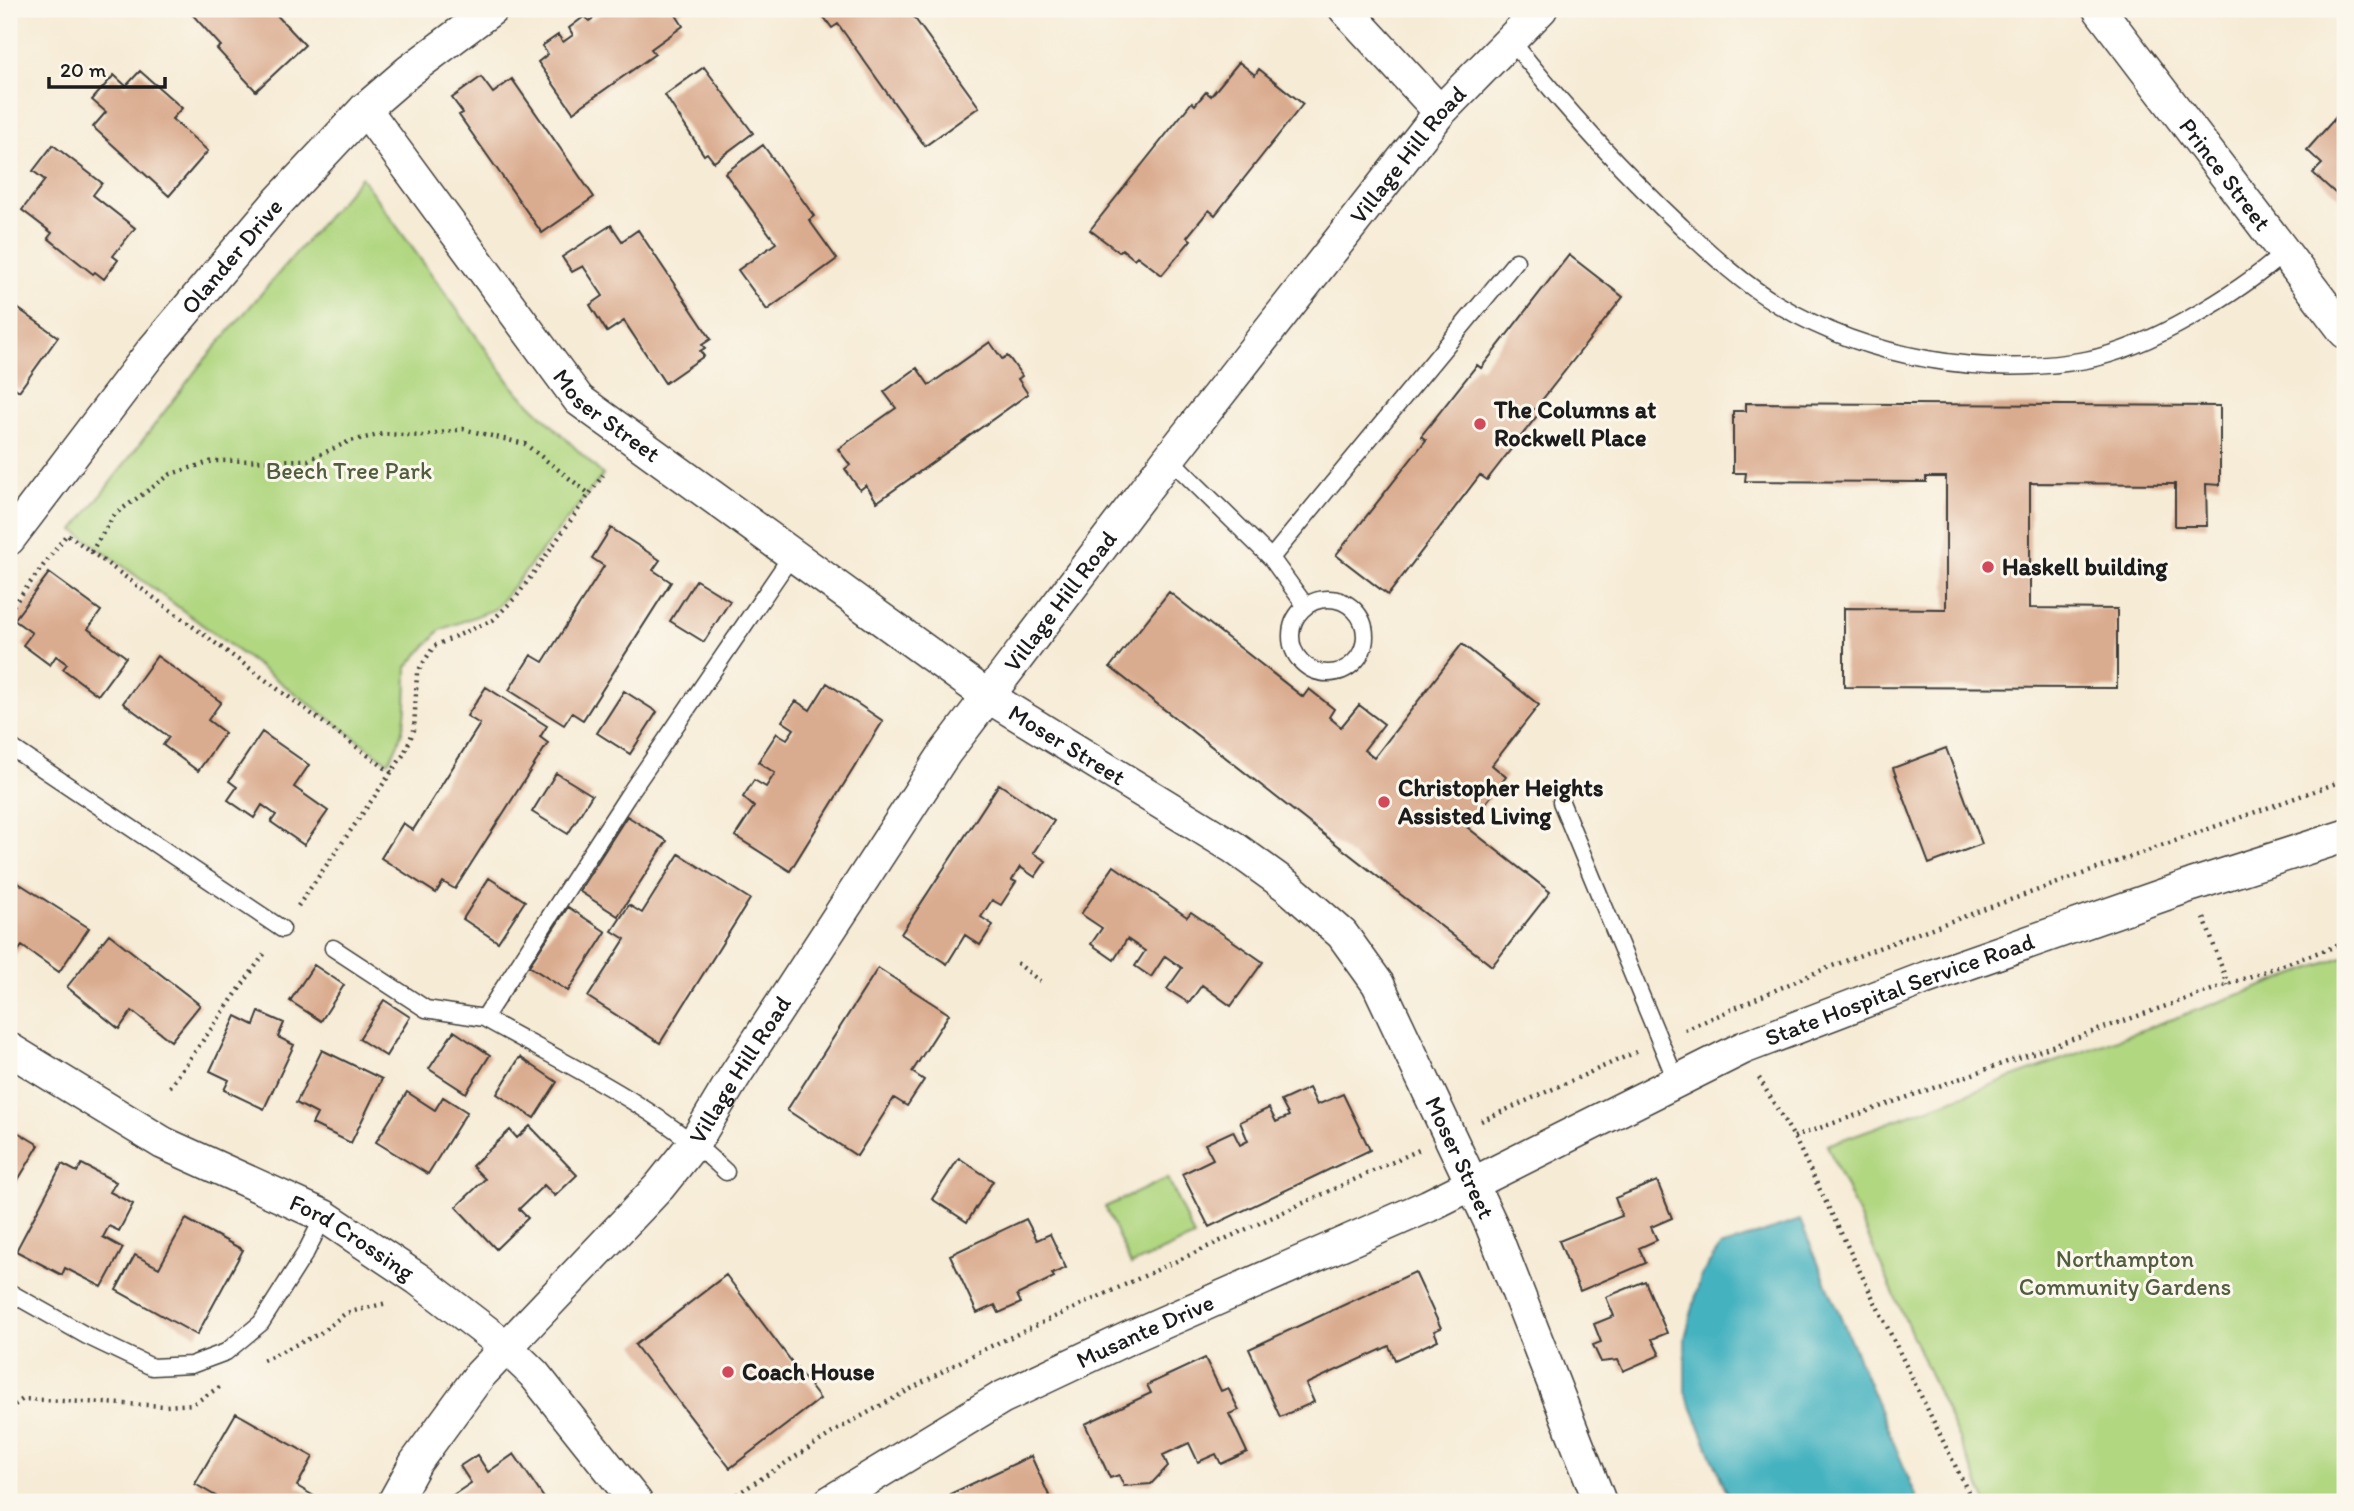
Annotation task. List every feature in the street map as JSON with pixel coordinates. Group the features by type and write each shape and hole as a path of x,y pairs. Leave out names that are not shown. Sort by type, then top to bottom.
{"street":[{"name":"Olander Drive","path":"9,539 151,352 276,204 365,109 409,71 492,9"},
{"path":"1345,9 1440,112"},
{"name":"Village Hill Road","path":"394,1502 416,1462 479,1376 659,1187 695,1142 734,1077 945,753 1169,458 1440,112 1541,9"},
{"name":"Prince Street","path":"2104,11 2345,332"},
{"name":"Moser Street","path":"365,109 579,400 989,697 1233,846 1287,886 1342,934 1378,984 1491,1224 1600,1502"},
{"name":"State Hospital Service Road","path":"1472,1185 1743,1048 1923,979 2192,885 2345,836"},
{"name":"Ford Crossing","path":"9,1049 163,1143 324,1216 418,1279 505,1346 534,1374 636,1502"},
{"name":"Musante Drive","path":"831,1502 1001,1398 1126,1339 1472,1185"}],"lane":[{"path":"1510,39 1555,96 1632,180 1723,265 1779,305 1853,340 1932,360 2014,366 2087,360 2161,335 2265,270 2284,253"},
{"path":"1271,558 1516,261"},
{"path":"1169,458 1271,558 1305,605"},
{"path":"484,1018 627,797 792,555"},
{"path":"1315,599 1338,599 1357,612 1363,622 1364,647 1349,667 1324,673 1311,670 1293,652 1291,626 1305,605 1315,599"},
{"path":"9,746 282,929"},
{"path":"1561,802 1676,1080"},
{"path":"333,948 426,1009 484,1018 659,1118 695,1142 726,1171"},
{"path":"9,1293 87,1336 152,1367 191,1365 226,1352 261,1323 306,1252 324,1216"}],"path":[{"path":"91,552 116,514 171,474 213,461 308,460 350,441 383,434 423,436 463,429 525,444 591,495"},
{"path":"170,1087 392,773 414,730 417,673 434,646 493,620 517,596 603,475"},
{"path":"9,611 68,534 392,773"},
{"path":"725,1502 840,1428 976,1353 1660,1041 1812,974 1907,937 2345,780"},
{"path":"1973,1502 1794,1137 2345,943"},
{"path":"1017,963 1040,981"}],"green space":[{"name":"Beech Tree Park","path":"361,177 514,388 603,475 495,609 440,630 407,667 403,728 388,762 74,530 201,364"},
{"name":"Northampton Community Gardens","path":"2345,956 2345,1502 1987,1502 1827,1145"},
{"path":"1168,1178 1194,1237 1131,1265 1105,1207"}],"water":[{"path":"1800,1220 1917,1498 1916,1502 1731,1502 1685,1392 1685,1338 1701,1276 1720,1247"}],"building":[{"path":"194,9 271,9 305,45 256,91 217,49 221,46 190,12"},
{"path":"596,9 684,9 676,15 683,26 651,49 655,54 573,112 538,62 548,54 542,46 558,35 563,42 573,35 569,28 585,16 589,21 600,14"},
{"path":"818,9 908,9 979,107 925,146 838,24 832,28"},
{"path":"1239,62 1255,75 1259,69 1303,104 1215,215 1209,210 1187,237 1191,240 1162,275 1137,256 1134,259 1122,249 1119,252 1090,230 1192,102 1195,105 1206,92 1211,96"},
{"path":"704,67 753,133 714,162 707,153 704,155 665,95"},
{"path":"140,71 182,108 172,119 208,151 169,196 93,127 106,112 92,100 114,75 126,86"},
{"path":"481,77 493,93 512,79 594,197 542,233 459,115 463,113 452,98"},
{"path":"2345,107 2345,202 2313,173 2322,164 2307,150"},
{"path":"53,145 102,183 93,195 135,228 113,256 118,260 104,279 95,272 93,274 48,238 52,233 22,210 45,180 33,171"},
{"path":"763,145 814,216 809,220 837,259 767,310 738,270 776,243 725,173"},
{"path":"611,225 622,241 638,230 711,339 702,345 705,348 700,351 704,356 665,383 624,321 607,332 590,305 603,296 583,266 572,272 562,257"},
{"name":"The Columns at Rockwell Place","path":"1569,255 1623,297 1535,409 1540,412 1487,480 1480,475 1388,595 1336,555 1426,440 1421,436 1477,365 1481,368"},
{"path":"9,302 58,337 19,391 9,383"},
{"path":"990,342 1002,359 1007,356 1010,359 1022,376 1018,379 1028,394 877,502 866,485 860,490 845,469 850,465 838,449 896,408 884,392 917,368 929,385"},
{"name":"Haskell building","path":"1746,403 2220,406 2220,485 2206,484 2207,526 2175,526 2175,484 2030,483 2030,608 2117,609 2117,688 1844,687 1844,608 1946,609 1946,477 1926,477 1926,482 1745,481 1746,473 1733,473 1733,411 1746,411"},
{"path":"611,528 660,560 653,570 671,582 583,720 572,713 564,725 509,690 531,655 543,662 604,566 592,558"},
{"path":"49,573 101,611 88,629 126,657 98,695 63,669 67,664 56,656 50,665 23,645 32,633 14,620"},
{"path":"696,580 730,601 704,642 670,621"},
{"name":"Christopher Heights Assisted Living","path":"1169,592 1303,697 1309,689 1334,709 1329,717 1341,727 1359,705 1384,724 1364,750 1374,758 1462,644 1539,705 1492,765 1506,777 1467,827 1550,892 1492,966 1110,667"},
{"path":"157,656 221,702 208,720 225,733 198,771 163,745 169,737 123,703"},
{"path":"827,683 883,721 790,871 735,836 754,807 743,797 754,780 766,787 775,773 758,762 777,733 787,739 794,729 782,721 796,701 810,710"},
{"path":"486,687 547,726 540,737 548,743 455,889 443,882 436,893 381,858 403,823 413,830 480,724 467,716"},
{"path":"624,691 657,712 630,754 597,733"},
{"path":"262,732 309,765 294,787 328,811 304,845 271,822 276,815 262,805 254,818 228,800 237,787 229,781"},
{"path":"1946,748 1982,844 1929,864 1893,768"},
{"path":"556,773 592,795 568,834 532,812"},
{"path":"999,784 1054,821 1033,853 1046,861 1035,877 1020,867 1012,880 1016,882 1001,905 992,900 981,917 993,925 980,945 965,935 947,964 901,934"},
{"path":"627,816 667,841 618,916 579,891"},
{"path":"679,854 750,899 660,1043 588,997 625,939 612,931 629,905 642,913"},
{"path":"1114,866 1187,917 1191,912 1263,962 1231,1006 1202,985 1189,1003 1167,989 1182,968 1165,956 1151,977 1135,966 1145,951 1127,939 1114,960 1091,944 1102,928 1081,914"},
{"path":"9,877 89,928 59,972 22,946 9,962"},
{"path":"489,878 525,901 498,942 463,919"},
{"path":"568,907 606,932 568,991 529,966"},
{"path":"109,934 200,1005 171,1041 132,1011 119,1029 67,987"},
{"path":"314,965 344,985 321,1021 290,1001"},
{"path":"878,968 949,1014 912,1072 924,1080 907,1106 894,1098 857,1156 787,1110"},
{"path":"384,1000 410,1017 386,1056 359,1039"},
{"path":"259,1012 284,1023 278,1037 294,1045 264,1109 224,1090 229,1080 210,1071 236,1016 254,1025"},
{"path":"454,1031 490,1055 466,1093 429,1069"},
{"path":"322,1050 382,1079 351,1143 312,1124 317,1114 296,1103"},
{"path":"520,1057 557,1082 534,1118 497,1094"},
{"path":"1309,1088 1317,1105 1343,1094 1370,1150 1209,1227 1182,1174 1213,1159 1205,1144 1233,1131 1240,1145 1248,1141 1240,1122 1269,1108 1276,1122 1289,1116 1281,1101"},
{"path":"407,1092 435,1110 443,1097 467,1112 428,1174 376,1142"},
{"path":"530,1126 577,1175 555,1196 544,1185 519,1209 528,1218 496,1249 456,1207 485,1179 472,1166 510,1130 517,1138"},
{"path":"9,1127 39,1145 9,1195"},
{"path":"959,1158 993,1181 967,1222 932,1199"},
{"path":"62,1164 77,1172 82,1164 116,1182 110,1192 133,1204 119,1231 109,1226 103,1237 123,1248 102,1287 65,1268 62,1275 16,1251"},
{"path":"1657,1181 1672,1218 1651,1227 1657,1240 1639,1248 1646,1263 1580,1291 1559,1241 1622,1216 1615,1198"},
{"path":"186,1219 243,1250 197,1335 116,1290 135,1255 159,1268"},
{"path":"1026,1219 1037,1240 1050,1234 1066,1268 1017,1295 1021,1303 999,1313 995,1305 977,1313 950,1255"},
{"path":"1415,1272 1441,1328 1434,1331 1438,1340 1395,1360 1389,1346 1306,1384 1314,1402 1280,1417 1249,1349"},
{"name":"Coach House","path":"726,1275 820,1399 730,1468 635,1345"},
{"path":"1645,1281 1667,1333 1652,1339 1660,1355 1623,1371 1618,1360 1601,1362 1593,1345 1601,1342 1594,1324 1614,1316 1606,1297"},
{"path":"1205,1358 1221,1391 1228,1388 1239,1410 1229,1414 1247,1452 1221,1464 1216,1454 1198,1462 1189,1443 1163,1455 1168,1466 1151,1484 1124,1486 1119,1475 1110,1478 1085,1424 1151,1393 1147,1385"},
{"path":"236,1413 313,1457 297,1486 319,1499 317,1502 226,1502 195,1484"},
{"path":"514,1454 546,1501 453,1502 450,1497 471,1483 460,1466 477,1455 488,1472"},
{"path":"1031,1456 1052,1502 954,1502 950,1494"}],"place":[{"name":"The Columns at Rockwell Place","path":"1480,424"},
{"name":"Haskell building","path":"1988,567"},
{"name":"Christopher Heights Assisted Living","path":"1384,802"},
{"name":"Coach House","path":"728,1372"}]}
